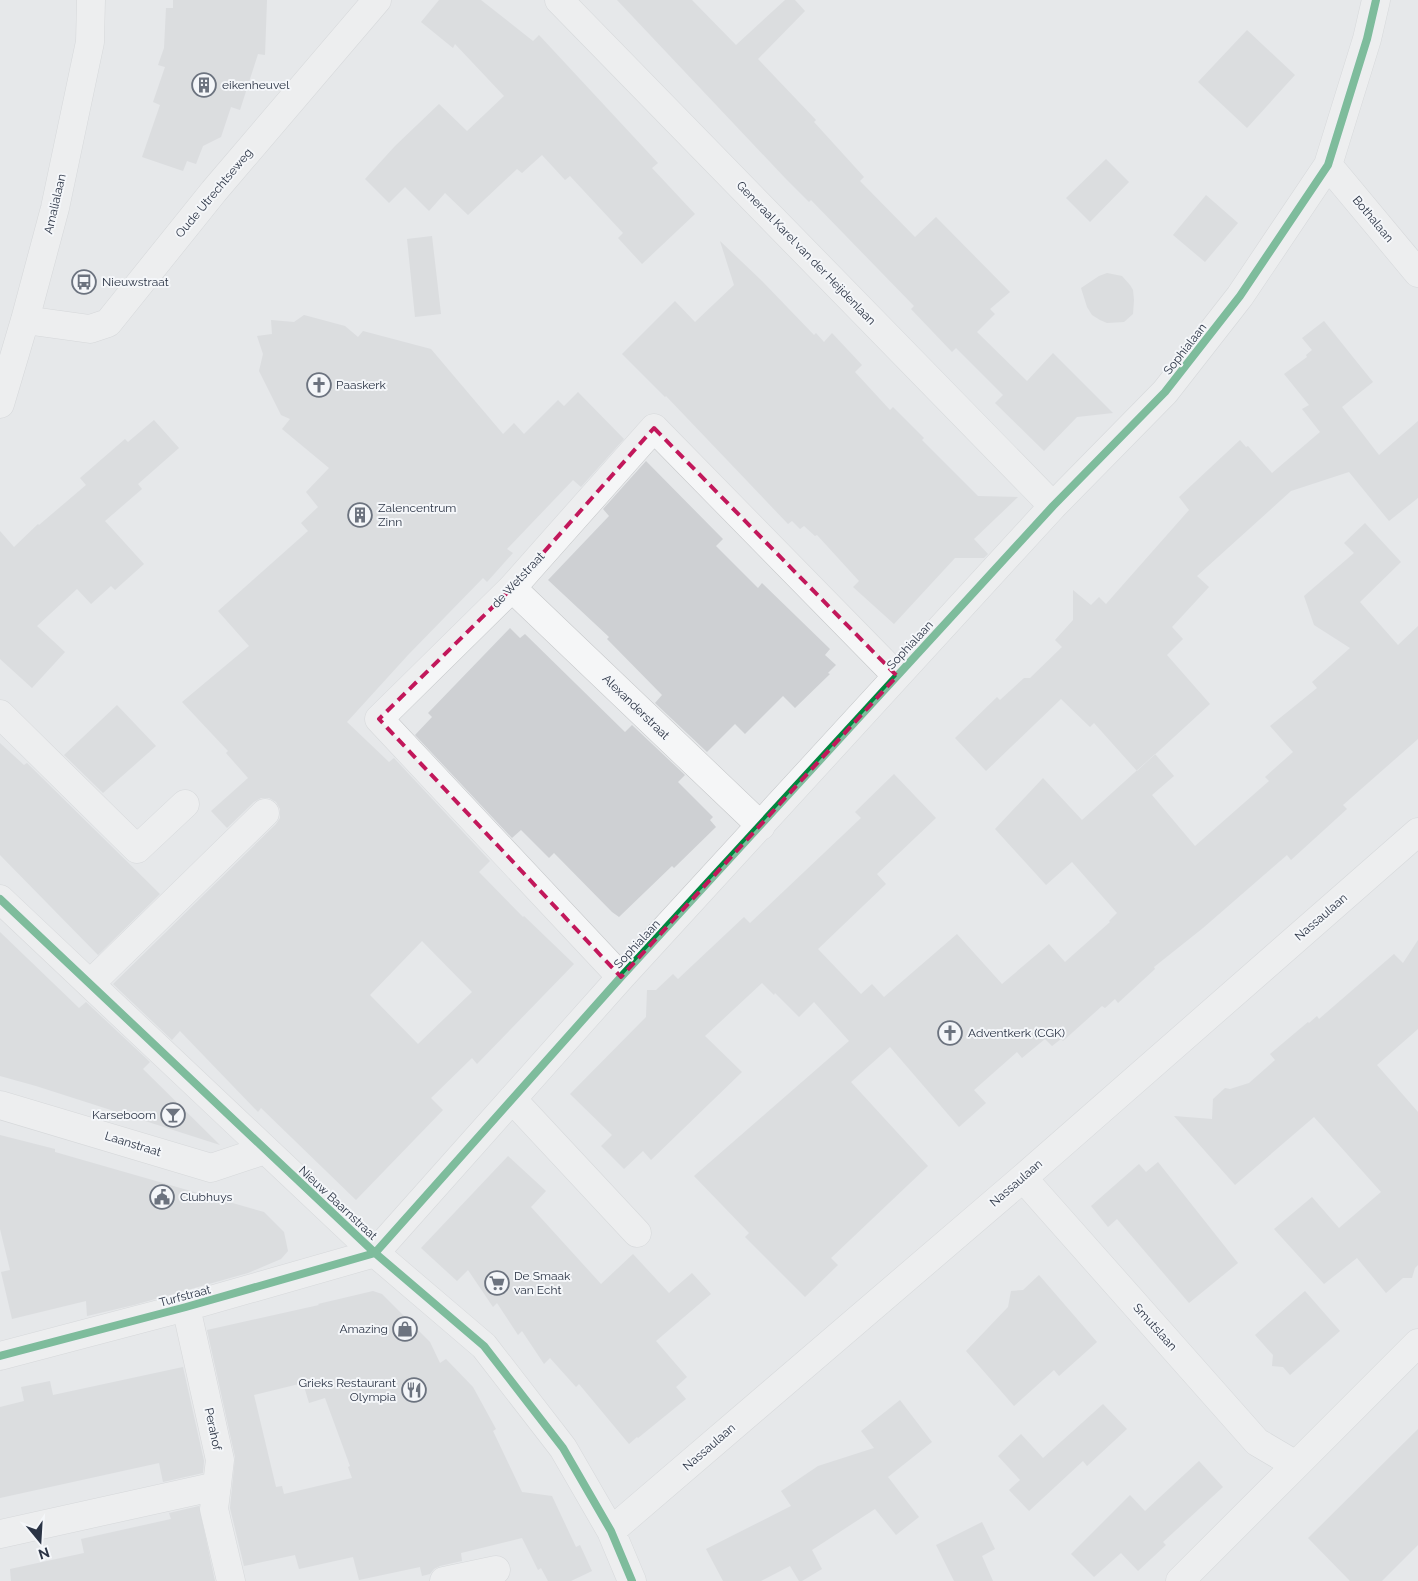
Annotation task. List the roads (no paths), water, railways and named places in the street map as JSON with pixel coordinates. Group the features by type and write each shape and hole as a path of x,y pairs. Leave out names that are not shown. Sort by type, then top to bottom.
{"street":[{"name":"Amalialaan","path":"0,404 26,320 55,208 90,42 91,0"},
{"name":"Oude Utrechtseweg","path":"26,320 90,329 108,323 214,191 377,0"},
{"name":"Generaal Karel van der Heijdenlaan","path":"559,0 1053,506"},
{"name":"Sophialaan","path":"375,1253 621,977 897,676 1053,506 1165,392 1240,296 1328,165 1367,39 1376,0"},
{"name":"Bothalaan","path":"1328,165 1418,273"},
{"name":"de Wetstraat","path":"621,977 379,719 512,588 654,428 897,676"},
{"name":"Alexanderstraat","path":"512,588 761,826"},
{"path":"0,714 137,849 185,804"},
{"path":"90,984 265,813"},
{"name":"Nassaulaan","path":"611,1531 1023,1178 1418,832"},
{"name":"Nieuw Baarnstraat","path":"0,899 375,1253 484,1346 563,1448 611,1531 632,1581"},
{"path":"512,1099 637,1233"},
{"name":"Laanstraat","path":"0,1105 211,1168 265,1150"},
{"name":"Smutslaan","path":"1023,1178 1257,1442 1296,1465"},
{"name":"Turfstraat","path":"0,1356 186,1308 375,1253"},
{"name":"Perahof","path":"186,1308 220,1460 214,1509 231,1581"},
{"path":"1180,1581 1418,1343"},
{"path":"0,1534 217,1486"},
{"path":"444,1581 496,1570"}],"place":[{"name":"eikenheuvel","path":"204,85"},
{"name":"Nieuwstraat","path":"84,282"},
{"name":"Paaskerk","path":"319,385"},
{"name":"Zalencentrum Zinn","path":"360,515"},
{"name":"Adventkerk (CGK)","path":"950,1033"},
{"name":"Karseboom","path":"173,1115"},
{"name":"Clubhuys","path":"162,1197"},
{"name":"De Smaak van Echt","path":"497,1283"},
{"name":"Amazing","path":"405,1329"},
{"name":"Grieks Restaurant Olympia","path":"414,1390"}]}
